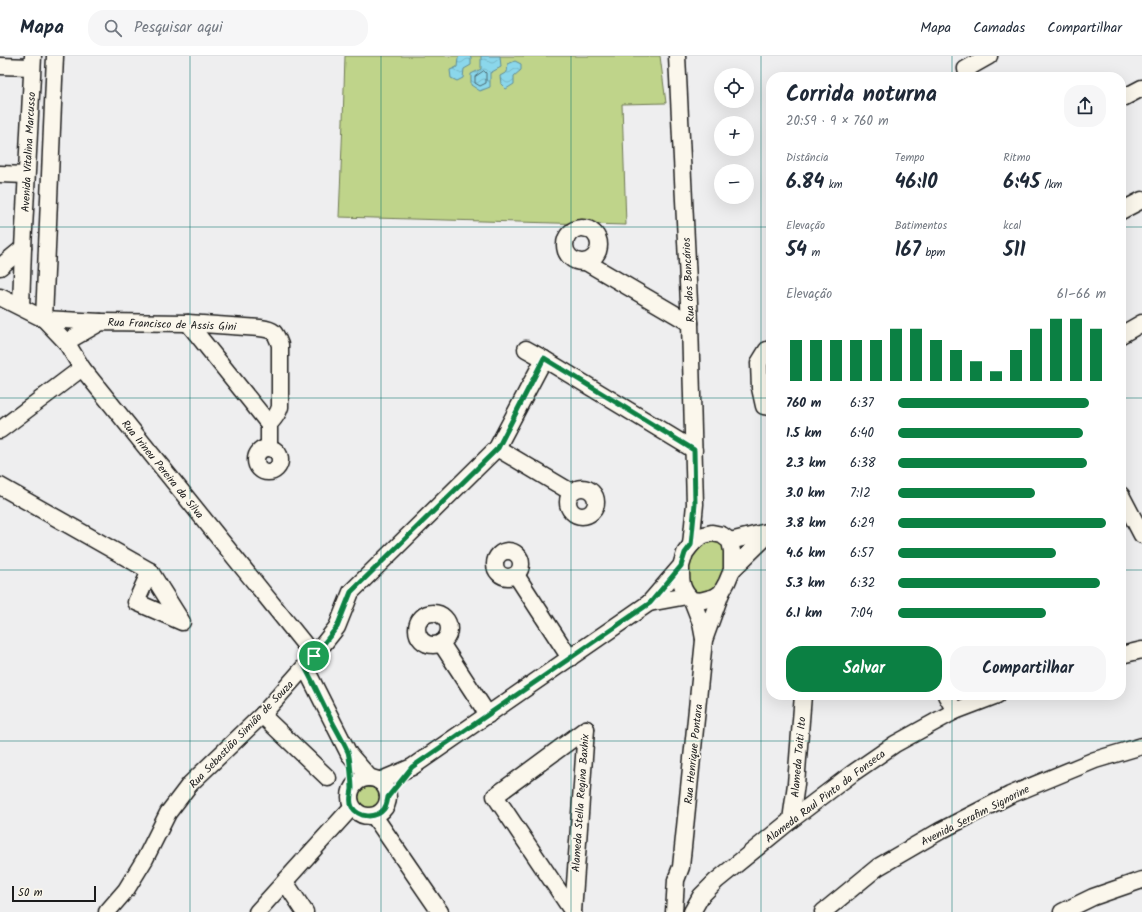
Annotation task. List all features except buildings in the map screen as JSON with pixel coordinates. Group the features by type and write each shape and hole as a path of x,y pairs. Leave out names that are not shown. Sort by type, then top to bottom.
{"street":[{"path":"55,56 44,319 101,322"},
{"name":"Rua dos Bancários","path":"677,56 690,323 694,450 695,504 691,545"},
{"path":"967,72 966,69 989,56"},
{"path":"0,66 32,61"},
{"name":"Avenida Vitalina Marcusso","path":"21,307 32,61"},
{"path":"1126,97 1142,88"},
{"path":"0,174 26,175"},
{"path":"1126,208 1142,200"},
{"path":"0,267 23,248"},
{"path":"586,262 690,323"},
{"name":"Rua Irineu Pereira da Silva","path":"0,297 44,319 66,342 82,368 310,662 349,754 352,789"},
{"name":"Rua Francisco de Assis Gini","path":"66,342 101,322 188,323 271,330 277,336 280,345 280,407 276,417 269,424"},
{"path":"188,323 269,424 269,448"},
{"path":"1126,332 1142,323"},
{"path":"526,349 544,358 694,450"},
{"path":"766,350 759,363 760,388 764,406 766,406"},
{"name":"Rua Sebastião Simião de Souza","path":"107,912 126,890 145,859 168,813 190,784 262,715 310,662 337,627 351,592 498,448 544,358"},
{"path":"0,430 82,368"},
{"path":"498,448 571,492"},
{"path":"0,486 150,571"},
{"name":"Rua dos Bancários","path":"695,504 712,533"},
{"path":"1126,505 1142,535"},
{"path":"650,603 690,598 700,601 715,597 721,593 732,570 732,551 730,541 722,535 712,533 704,535 697,539 685,553 681,566 681,582 683,590 690,598"},
{"path":"730,541 766,533"},
{"path":"732,570 766,537"},
{"path":"374,780 412,767 650,603 681,566"},
{"path":"516,575 570,658"},
{"name":"Rua Henrique Pontara","path":"674,912 676,880 681,867 704,640 721,593"},
{"name":"Rua Henrique Pontara","path":"690,598 701,623 704,640"},
{"path":"441,643 488,715"},
{"path":"1126,654 1142,650"},
{"name":"Alameda Taiti Ito","path":"791,820 796,784 803,700"},
{"path":"949,700 955,711"},
{"name":"Alameda Raul Pinto da Fonseca","path":"692,912 701,896 716,881 853,772 896,744 955,711 984,700"},
{"path":"262,715 328,778"},
{"name":"Alameda Stella Regina Baxhix","path":"586,729 573,912 495,796 586,729"},
{"name":"Avenida Serafim Signorine","path":"823,912 878,867 954,824 1010,795 1094,760 1142,746"},
{"name":"Rua Irineu Pereira da Silva","path":"349,754 374,780"},
{"path":"388,797 412,767"},
{"path":"364,779 374,780 384,785 388,797 387,803 380,813 374,816 362,815 356,812 352,807 350,795 352,789 359,781 364,779"},
{"path":"257,912 352,807"},
{"path":"374,816 440,912"},
{"name":"Rua Henrique Pontara","path":"681,867 686,880 686,912"},
{"path":"1062,912 1093,897 1142,880"},
{"path":"284,882 305,912"}],"green space":[{"path":"345,56 660,56 666,103 622,104 626,225 339,217"},
{"path":"714,540 719,541 725,546 728,563 714,591 707,595 690,593 687,571 689,560 694,552 705,543"},
{"path":"369,784 379,788 383,798 379,808 369,812 359,808 355,798 359,788"}],"water":[{"path":"460,56 471,57 471,65 464,69 463,78 457,81 451,78 450,70 457,67 458,58"},
{"path":"481,56 500,56 501,67 490,73 490,87 480,91 471,85 471,74 481,69"},
{"path":"515,61 521,64 521,70 514,76 514,84 506,89 501,84 500,76 507,72 508,64"}],"route":[{"path":"544,358 694,450 695,504 691,545 685,553 681,566 650,603 412,767 388,797 384,809 374,816 362,815 356,812 352,807 350,801 352,789 349,754 305,667 314,656 337,627 351,592 498,448 544,358"}]}
